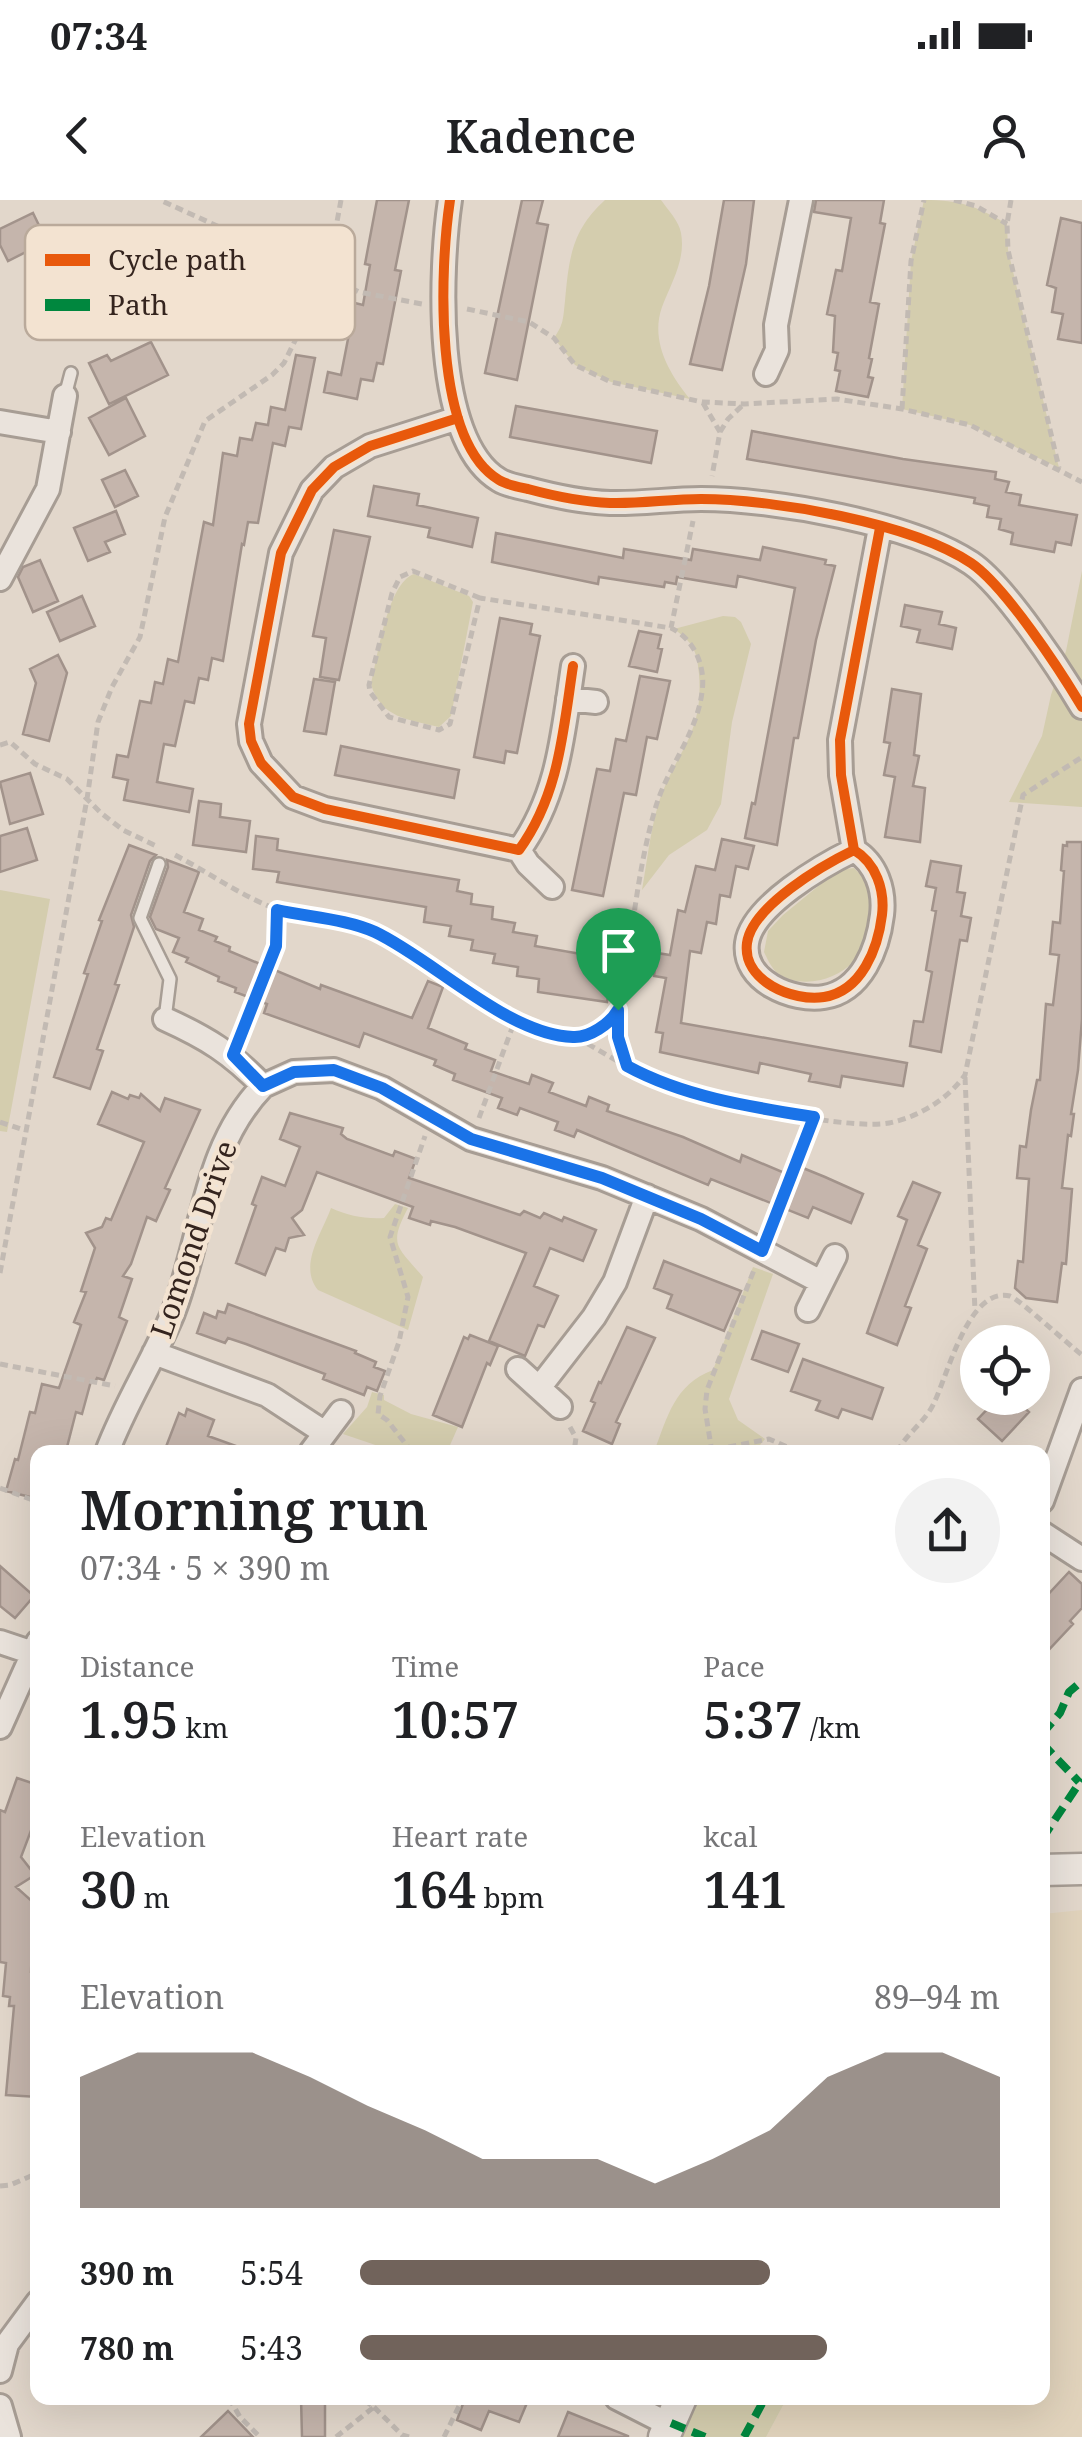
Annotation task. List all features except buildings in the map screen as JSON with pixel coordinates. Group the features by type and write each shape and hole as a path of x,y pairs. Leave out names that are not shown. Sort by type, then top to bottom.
{"street":[{"path":"450,200 445,358 458,418 484,467 500,481 554,496 609,503 703,499 760,502 844,516 929,543 973,564 1026,624 1082,706"},
{"path":"766,374 776,350 776,325 801,200"},
{"path":"0,579 48,488 68,384"},
{"path":"458,418 370,446 334,468 312,490 282,554 249,724 252,740 262,764 293,797 324,810 519,850 552,888"},
{"path":"0,422 59,432"},
{"path":"854,850 825,864 757,920 747,942 749,964 768,984 793,994 825,997 849,986 866,968 878,942 883,910 881,887 868,858 854,850 840,775 840,740 880,528"},
{"path":"519,850 538,824 552,786 573,666"},
{"path":"568,698 596,702"},
{"path":"165,1019 233,1055 263,1086 294,1072 334,1070 382,1088 471,1139 602,1178 701,1219 821,1282"},
{"name":"Lomond Drive","path":"109,1445 174,1310 205,1198 228,1134 245,1105 263,1086"},
{"path":"539,1388 594,1317 615,1282 647,1196"},
{"path":"808,1310 835,1256"},
{"path":"154,1352 267,1395 325,1433"},
{"path":"518,1370 560,1407"},
{"path":"1050,1479 1082,1390"},
{"path":"316,1445 341,1412"},
{"path":"1050,1538 1082,1559"},
{"path":"0,1642 30,1646"},
{"path":"0,1726 30,1658"},
{"path":"1050,1870 1082,1868"},
{"path":"0,2370 4,2342 30,2311"},
{"path":"634,2405 672,2420"},
{"path":"0,2406 9,2437"}],"lane":[{"path":"159,864 140,918 170,979 165,1019"}],"path":[{"path":"160,200 215,225"},
{"path":"336,225 340,200"},
{"path":"902,409 911,261 924,200"},
{"path":"954,200 976,206 1007,224"},
{"path":"1011,200 1008,250 1059,468"},
{"path":"355,290 445,308"},
{"path":"0,1273 98,722 140,637 165,517 205,421 272,375 295,340"},
{"path":"702,402 720,432"},
{"path":"671,628 720,432 728,418 744,404"},
{"path":"480,598 450,724 439,730 389,717 374,700 369,685 392,593 400,577 413,571 480,598 671,628 684,634 699,658 703,690 686,742 656,804 618,1010 618,1037 627,1066"},
{"path":"0,745 10,742 35,764 66,779 123,830 158,846"},
{"path":"975,1314 965,1074 1022,795 1082,757"},
{"path":"172,854 277,910 371,930 406,948 515,1020 573,1037 650,1078 696,1094 870,1126 893,1122 937,1103 965,1074"},
{"path":"233,1055 276,946 277,910"},
{"path":"573,1037 600,1028 618,1010"},
{"path":"471,1139 515,1020"},
{"path":"712,1445 706,1409 708,1390 814,1117"},
{"path":"407,1445 378,1414 408,1296 390,1237 431,1118"},
{"path":"0,1122 24,1130"},
{"path":"902,1445 933,1406 950,1358 985,1300 998,1294 1016,1298 1082,1356"},
{"path":"0,1364 136,1390"},
{"path":"742,1445 770,1440 782,1445"},
{"path":"0,1488 30,1499"},
{"path":"0,2186 30,2177"},
{"path":"233,2405 260,2437"},
{"path":"371,2405 409,2437"},
{"path":"444,2437 460,2405"},
{"path":"336,2437 374,2407"}],"shaded area":[{"path":"605,200 661,200 678,224 681,253 662,307 658,332 669,367 690,399 611,382 575,365 554,338 562,321 574,245 585,222"},
{"path":"924,200 968,205 1007,224 1008,250 1059,468 970,425 902,409 911,261"},
{"path":"1082,571 1082,807 1009,802 1042,736 1066,651"},
{"path":"414,574 469,596 473,602 451,716 439,727 389,711 371,684 390,606 405,580"},
{"path":"723,616 741,622 751,644 732,722 721,804 707,830 669,855 642,890 658,805 697,713 699,674 695,653 674,629"},
{"path":"854,868 869,896 866,935 858,956 837,974 817,981 795,981 776,972 764,952 768,931 838,870"},
{"path":"0,890 50,899 7,1132 0,1131"},
{"path":"395,1204 408,1208 398,1230 398,1245 423,1277 408,1330 318,1290 310,1271 314,1249 331,1208 357,1216 384,1218"},
{"path":"753,1267 773,1274 729,1399 738,1420 765,1439 760,1445 657,1445 681,1393 713,1370"},
{"path":"372,1392 384,1395 384,1400 411,1414 458,1427 450,1445 375,1445 343,1434 367,1407"},
{"path":"1082,1910 1082,2437 766,2437 783,2405 1050,2405 1050,1913"},
{"path":"696,2405 783,2405 766,2437 683,2437"}],"marked path":[{"path":"1050,1725 1069,1692 1082,1681"},
{"path":"1050,1751 1079,1782"},
{"path":"1050,1827 1082,1779"},
{"path":"744,2437 761,2405"},
{"path":"671,2423 705,2437"}],"cycle path":[{"path":"450,200 443,307 451,391 462,429 477,459 499,480 548,494 600,502 701,499 765,503 840,516 914,536 945,549 985,574 1031,630 1082,707"},
{"path":"458,418 370,446 334,467 312,490 281,553 249,724 251,741 261,763 293,797 325,809 519,850 551,785 573,666"},
{"path":"854,850 791,888 761,915 752,929 748,956 753,968 772,986 812,998 837,993 849,986 866,966 880,928 880,887 868,862 854,850 841,775 840,740 880,528"}],"route":[{"path":"277,910 371,930 406,948 515,1020 543,1030 582,1036 600,1028 618,1010 618,1037 627,1066 696,1094 814,1117 762,1251 701,1219 602,1178 471,1139 382,1088 334,1070 294,1072 263,1086 233,1055 276,946 277,910"}]}
